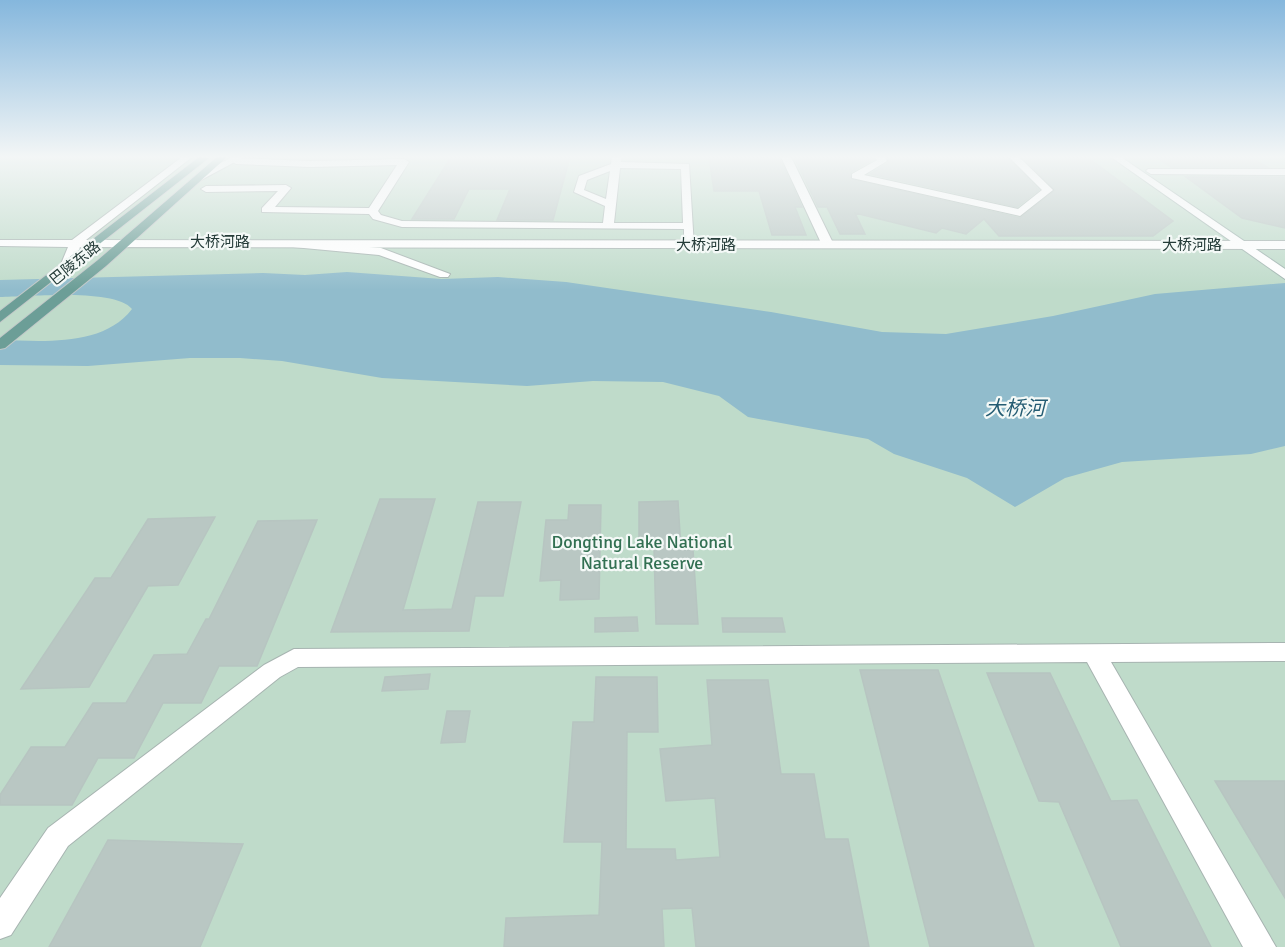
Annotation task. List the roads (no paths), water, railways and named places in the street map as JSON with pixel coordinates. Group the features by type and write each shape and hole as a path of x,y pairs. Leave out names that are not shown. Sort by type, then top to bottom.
{"main road":[{"name":"巴陵东路","path":"0,318 150,201"},
{"name":"巴陵东路","path":"0,345 102,263 172,201"}],"street":[{"path":"67,264 76,242 130,201"},
{"path":"274,201 266,210 372,211 377,217 402,225 689,226"},
{"path":"372,211 378,201"},
{"path":"604,201 611,204 608,226"},
{"path":"688,201 690,245"},
{"path":"807,201 828,245"},
{"path":"967,201 1020,213 1034,201"},
{"path":"1178,201 1241,245 1262,250 1285,245"},
{"path":"1193,201 1262,250 1285,261"},
{"name":"大桥河路","path":"0,243 127,241 690,245 1241,245"},
{"path":"274,242 381,252 444,274"},
{"path":"1262,250 1285,275"},
{"path":"0,924 58,837 272,671 294,658 1285,652"},
{"path":"1094,653 1260,947"}],"water":[{"name":"大桥河","path":"347,272 442,279 498,277 566,282 771,312 882,332 946,334 1053,316 1155,294 1285,283 1285,446 1251,454 1122,462 1065,478 1015,507 967,478 894,454 868,439 748,417 719,396 663,382 593,381 527,386 382,378 282,361 240,358 190,358 88,366 0,365 0,340 53,341 89,336 120,321 132,309 123,302 90,296 0,297 0,280 263,273 305,275"}],"park label":[{"name":"Dongting Lake National Natural Reserve","path":"642,552"}]}
